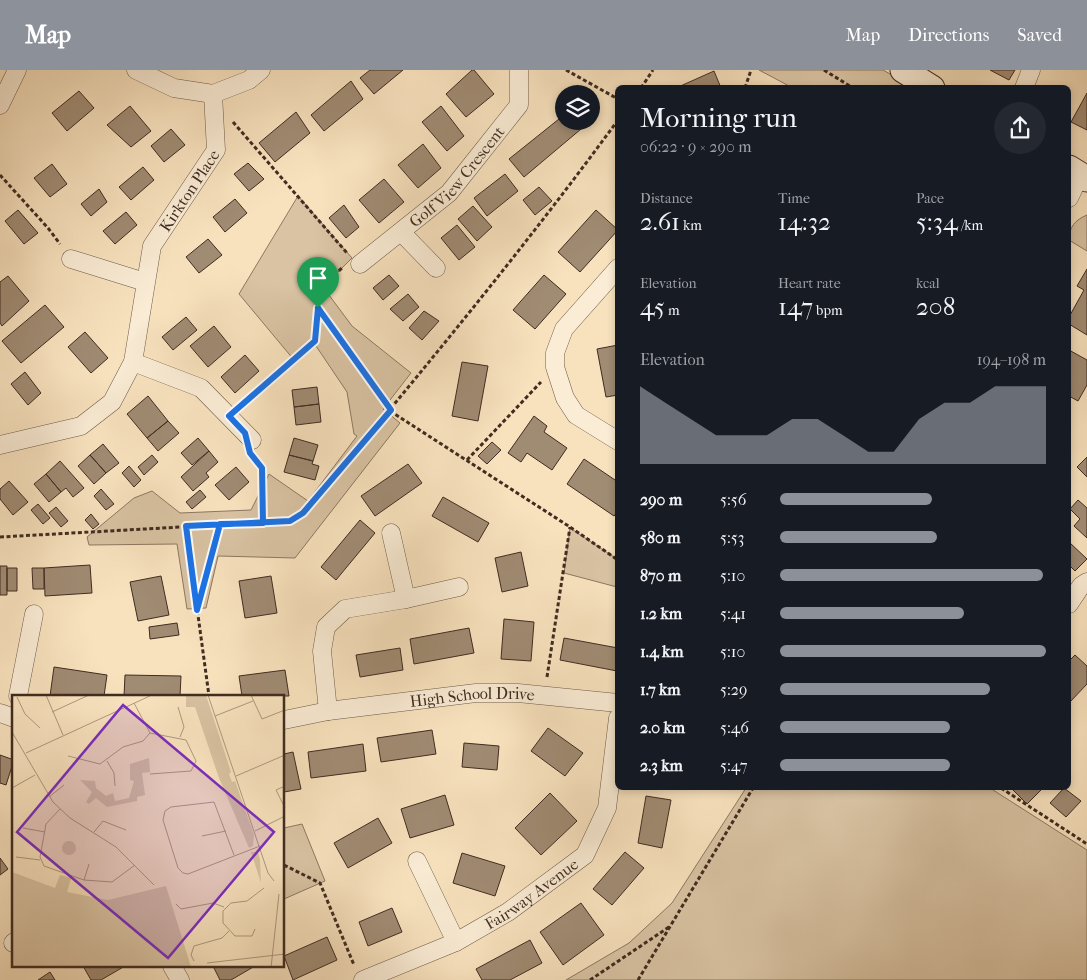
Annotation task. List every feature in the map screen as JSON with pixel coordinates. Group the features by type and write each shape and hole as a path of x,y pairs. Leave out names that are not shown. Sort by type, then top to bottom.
{"street":[{"path":"0,105 17,70"},
{"path":"136,70 174,88 214,102 249,80 261,70"},
{"name":"Golf View Crescent","path":"356,261 401,232 450,193 519,104 519,70"},
{"path":"903,70 927,85"},
{"path":"1025,85 1031,70"},
{"name":"Kirkton Place","path":"0,445 81,426 112,402 133,362 152,246 216,150 214,102"},
{"path":"1071,193 1079,174"},
{"path":"401,232 436,268"},
{"path":"71,259 145,282"},
{"path":"615,271 564,329 555,353 555,367 565,398 576,415 615,439"},
{"path":"133,362 201,388 248,437"},
{"path":"391,533 406,599"},
{"path":"1071,601 1081,586 1087,582"},
{"path":"328,711 322,651 326,627 344,609 406,599 459,587"},
{"path":"18,695 34,614"},
{"name":"High School Drive","path":"285,720 328,711 476,694 544,695 615,703"},
{"path":"0,713 12,717"},
{"name":"Fairway Avenue","path":"360,976 456,942 508,912 585,855 607,808 615,743"},
{"path":"417,861 456,942"},
{"path":"173,968 180,980"}],"path":[{"path":"566,70 615,97"},
{"path":"642,85 653,70"},
{"path":"746,85 751,70"},
{"path":"824,70 849,85"},
{"path":"214,102 228,115 356,261 319,289 315,341 229,416"},
{"path":"0,537 290,521 303,513 390,410 576,176 615,124"},
{"path":"0,175 48,228 71,259"},
{"path":"318,308 390,410 615,558"},
{"path":"467,460 555,367"},
{"path":"248,437 250,453 262,468 263,523"},
{"path":"197,610 220,524"},
{"path":"186,526 209,695"},
{"path":"544,695 570,527"},
{"path":"638,980 751,790"},
{"path":"1004,790 1087,844"},
{"path":"285,865 320,883 360,976"},
{"path":"590,980 670,927"}],"shaded area":[{"path":"759,70 883,70 909,85 787,85"},
{"path":"298,196 352,258 323,287 352,326 411,373 383,409 400,423 295,558 218,556 206,608 187,609 177,544 89,545 87,537 134,498 152,491 180,513 251,510 269,474 308,501 357,436 354,434 347,392 316,346 294,360 239,294"},
{"path":"1087,215 1087,251 1071,241 1071,229 1079,219"},
{"path":"570,528 615,558 615,586 564,573"},
{"path":"745,790 993,790 1087,850 1087,980 566,980 629,943 672,903"},
{"path":"302,824 325,881 285,899 285,828"}],"building":[{"path":"370,70 403,70 374,94 360,78"},
{"path":"472,70 494,94 466,117 446,94"},
{"path":"990,70 1015,70 1009,80"},
{"path":"714,71 720,85 683,85"},
{"path":"351,81 363,99 324,131 311,115"},
{"path":"79,91 94,108 67,131 52,113"},
{"path":"1087,93 1087,130 1071,122"},
{"path":"130,106 151,131 131,147 107,125"},
{"path":"441,106 464,136 447,151 422,122"},
{"path":"296,112 310,133 275,162 259,143"},
{"path":"555,122 555,130 580,130 524,177 509,159"},
{"path":"171,129 185,145 164,162 151,146"},
{"path":"423,144 441,168 418,188 398,165"},
{"path":"248,163 264,179 249,191 234,174"},
{"path":"52,164 67,184 50,197 34,178"},
{"path":"143,167 154,180 131,200 119,187"},
{"path":"505,174 518,191 487,216 474,198"},
{"path":"384,179 404,202 379,223 359,200"},
{"path":"539,187 552,201 535,215 523,200"},
{"path":"99,189 107,202 91,216 81,204"},
{"path":"235,199 247,213 225,232 213,217"},
{"path":"344,205 359,227 346,238 329,218"},
{"path":"473,206 492,227 477,241 458,219"},
{"path":"18,210 38,233 24,244 5,221"},
{"path":"596,210 615,227 615,233 580,272 558,252"},
{"path":"126,212 137,225 115,244 103,231"},
{"path":"457,225 475,247 459,260 441,238"},
{"path":"208,239 222,255 199,273 186,257"},
{"path":"1087,269 1087,335 1071,325 1071,313 1084,290 1077,286"},
{"path":"389,275 399,286 383,300 373,288"},
{"path":"544,275 566,294 535,329 513,310"},
{"path":"8,276 29,301 2,326 0,323 0,282"},
{"path":"408,294 419,307 403,321 390,309"},
{"path":"45,305 64,327 21,363 2,341"},
{"path":"424,311 439,321 422,340 409,328"},
{"path":"186,317 197,330 173,350 162,337"},
{"path":"214,326 231,347 208,367 190,346"},
{"path":"85,332 108,358 91,373 68,347"},
{"path":"615,346 615,396 606,397 597,349"},
{"path":"1071,351 1087,360 1087,385 1078,401 1071,397"},
{"path":"245,355 259,371 235,393 221,377"},
{"path":"462,362 488,366 478,421 452,416"},
{"path":"25,372 41,393 28,405 11,384"},
{"path":"317,387 319,404 294,407 292,390"},
{"path":"148,396 168,421 147,438 127,414"},
{"path":"319,404 321,422 296,425 294,407"},
{"path":"534,416 547,426 544,432 567,448 552,470 527,453 521,462 508,453"},
{"path":"168,421 179,433 158,451 147,438"},
{"path":"198,438 209,451 192,465 181,453"},
{"path":"294,438 318,445 313,461 289,455"},
{"path":"492,442 501,450 487,464 478,456"},
{"path":"103,444 119,463 106,473 90,455"},
{"path":"209,451 218,462 206,473 209,477 193,491 181,477"},
{"path":"90,455 106,473 94,484 78,466"},
{"path":"152,455 158,462 144,475 138,467"},
{"path":"289,455 313,461 312,464 319,466 315,480 284,472"},
{"path":"1087,457 1087,477 1077,467"},
{"path":"584,459 615,480 615,515 614,516 567,484"},
{"path":"60,461 84,488 73,497 66,488 61,492 46,474"},
{"path":"408,464 422,483 375,516 361,496"},
{"path":"129,466 141,480 134,487 122,473"},
{"path":"236,467 249,482 229,500 215,485"},
{"path":"46,474 61,492 49,502 34,484"},
{"path":"9,481 28,502 13,515 0,499 0,489"},
{"path":"101,489 114,504 106,510 94,496"},
{"path":"200,490 206,497 192,509 186,502"},
{"path":"443,497 489,523 478,542 432,516"},
{"path":"1078,500 1087,508 1087,538 1074,526 1080,519 1071,508"},
{"path":"38,504 50,518 43,524 31,510"},
{"path":"56,507 68,521 61,527 49,513"},
{"path":"91,514 99,524 93,529 85,520"},
{"path":"360,520 375,533 336,580 321,567"},
{"path":"1071,544 1087,559 1075,571 1071,567"},
{"path":"521,552 528,586 502,592 495,558"},
{"path":"90,565 92,593 45,596 44,568"},
{"path":"0,566 7,566 7,595 0,595"},
{"path":"7,568 17,568 17,591 7,591"},
{"path":"32,568 44,568 44,589 33,589"},
{"path":"161,576 169,615 138,621 130,582"},
{"path":"271,576 277,613 245,618 239,581"},
{"path":"504,619 534,622 531,661 501,659"},
{"path":"177,623 179,635 150,639 149,627"},
{"path":"469,628 474,653 414,664 410,639"},
{"path":"564,638 615,647 615,671 560,660"},
{"path":"400,648 403,670 360,677 356,655"},
{"path":"1075,655 1087,666 1087,684 1071,701 1071,659"},
{"path":"54,667 107,675 104,695 50,695"},
{"path":"285,670 289,696 242,695 239,676"},
{"path":"125,675 181,676 180,695 124,695"},
{"path":"548,728 583,753 565,776 531,751"},
{"path":"432,730 436,754 381,762 377,738"},
{"path":"464,743 499,746 497,770 462,767"},
{"path":"363,744 366,771 311,778 308,752"},
{"path":"293,752 301,789 285,792 285,754"},
{"path":"0,755 12,759 12,766 6,785 0,783"},
{"path":"1013,790 1041,790 1027,804"},
{"path":"1062,790 1067,790 1081,801 1066,817 1050,803"},
{"path":"550,793 577,821 541,855 515,828"},
{"path":"445,795 454,825 410,838 401,809"},
{"path":"646,796 671,800 662,848 638,843"},
{"path":"378,818 392,843 348,868 334,843"},
{"path":"625,852 644,868 612,905 593,889"},
{"path":"462,853 505,866 495,896 453,883"},
{"path":"0,858 8,869 0,875"},
{"path":"581,903 604,935 563,965 540,932"},
{"path":"392,908 402,932 368,946 359,922"},
{"path":"327,937 337,960 293,980 285,956"},
{"path":"530,940 542,963 510,980 482,980 476,969"},
{"path":"84,968 122,968 101,980 91,980"},
{"path":"214,968 252,968 231,980 220,980"},
{"path":"50,972 55,980 38,980"}],"route":[{"path":"318,308 315,341 229,416 245,433 250,453 262,468 263,523 220,524 197,610 186,526 220,524 263,523 290,521 303,513 391,410 318,308"}]}
